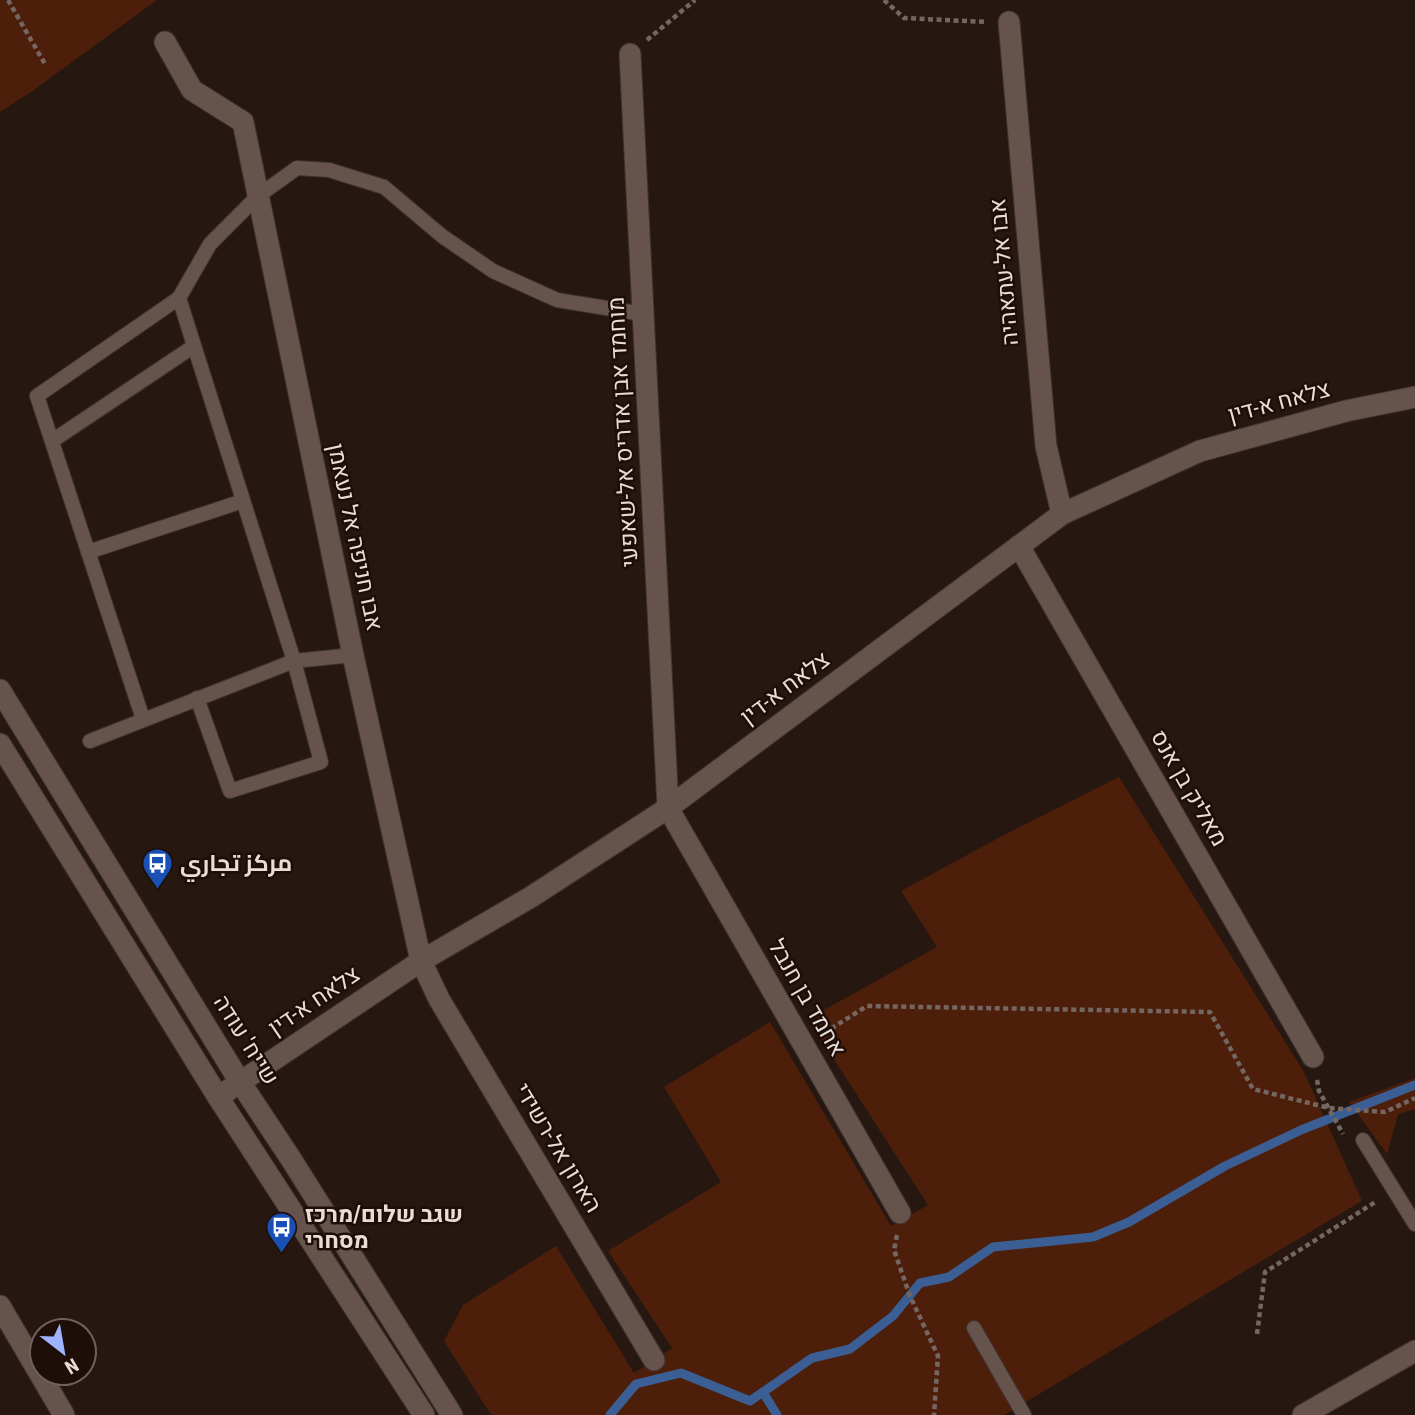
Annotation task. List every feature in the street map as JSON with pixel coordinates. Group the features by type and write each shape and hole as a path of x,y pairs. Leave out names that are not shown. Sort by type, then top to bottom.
{"street":[{"name":"אבו אל-עתאהיה","path":"1009,22 1046,446 1062,514"},
{"name":"אבו חניפה אל נעאמן","path":"165,42 192,90 243,122 353,655 421,961"},
{"name":"מוחמד אבן אדריס אל-שאפעי","path":"630,54 668,808"},
{"name":"צלאח א-דין","path":"218,1097 421,961 531,897 668,808 1062,514 1200,452 1346,411 1415,397"},
{"name":"מאליק בן אנס","path":"1019,546 1313,1057"},
{"name":"שייח' עודה","path":"0,690 240,1082 292,1159 443,1412"},
{"path":"0,744 218,1097 424,1415"},
{"name":"אחמד בן חנבל","path":"668,808 900,1213"},
{"name":"הארון אל-רשידי","path":"421,961 439,999 654,1360"},
{"path":"0,1306 64,1415"},
{"path":"1303,1415 1415,1351"}],"lane":[{"path":"143,719 37,396 179,298 210,244 258,196 297,168 329,170 384,187 442,236 493,271 557,300 643,314"},
{"path":"179,298 294,661 321,762 230,791 197,698"},
{"path":"51,441 194,346"},
{"path":"88,552 243,501"},
{"path":"90,741 294,661 353,655"},
{"path":"1363,1140 1415,1224"},
{"path":"974,1328 1024,1415"}],"path":[{"path":"8,0 45,64"},
{"path":"630,54 695,0"},
{"path":"884,0 904,18 1009,22"},
{"path":"804,1045 867,1006 1210,1012 1253,1089 1329,1108 1385,1112 1415,1098"},
{"path":"1313,1057 1319,1091 1346,1141"},
{"path":"1257,1334 1265,1272 1377,1201 1371,1189"},
{"path":"900,1213 894,1250 910,1296 938,1356 934,1415"}],"shaded area":[{"path":"0,0 157,0 0,112"},
{"path":"1119,777 1304,1072 1362,1201 1004,1415 491,1415 444,1341 463,1305 556,1246 634,1373 672,1348 608,1251 721,1182 664,1087 770,1022 891,1226 928,1205 808,1019 937,947 901,891"},
{"path":"1415,1078 1415,1109 1398,1114 1387,1154 1349,1102"}],"waterway":[{"path":"610,1415 636,1384 681,1373 750,1401 812,1358 850,1349 893,1316 920,1283 949,1277 993,1247 1093,1237 1129,1222 1225,1166 1301,1130 1415,1085"},
{"path":"763,1392 777,1415"}],"place":[{"name":"مركز تجاري","path":"157,890"},
{"name":"שגב שלום/מרכז מסחרי","path":"282,1254"}]}
